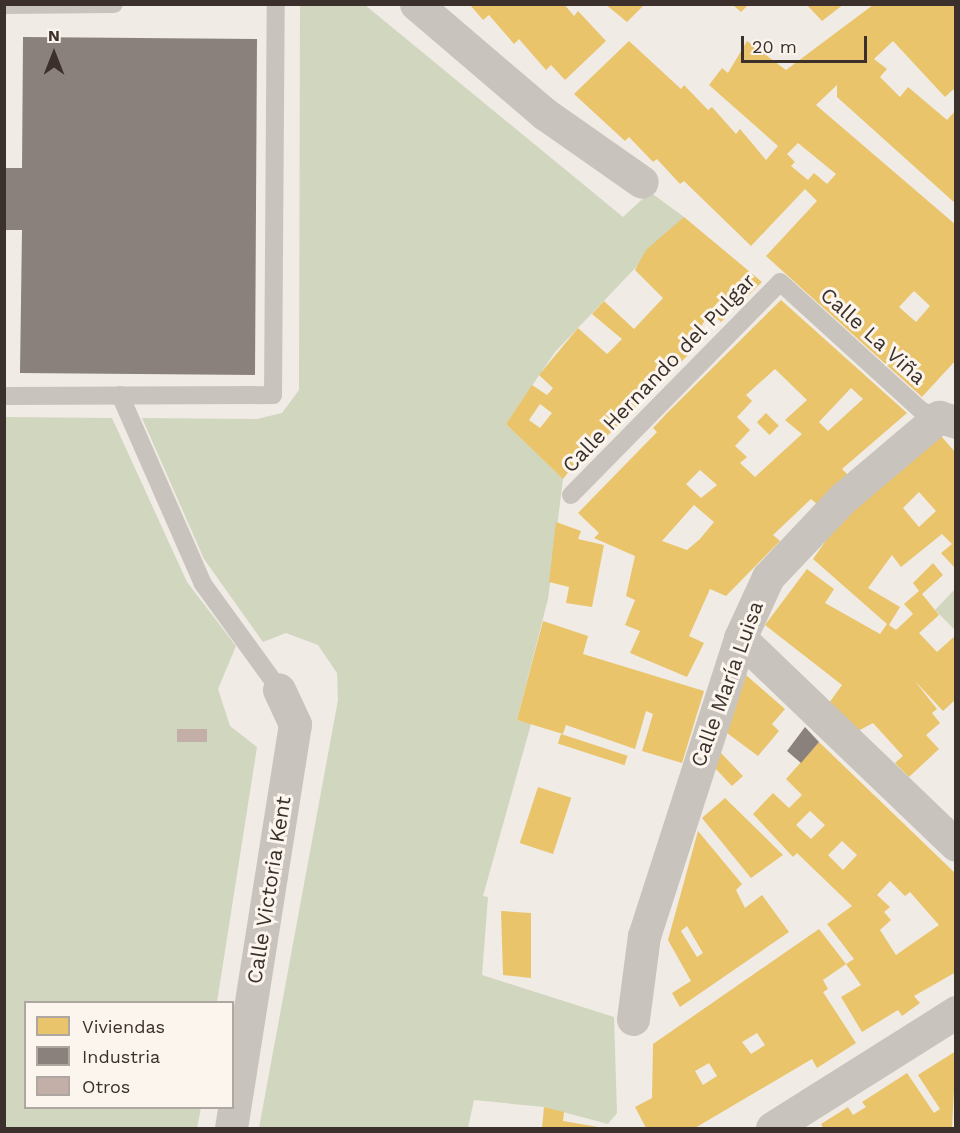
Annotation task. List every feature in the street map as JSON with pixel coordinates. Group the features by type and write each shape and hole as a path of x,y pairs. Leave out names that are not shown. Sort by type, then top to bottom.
{"street":[{"path":"416,4 545,114 642,182"},
{"name":"Calle María Luisa","path":"633,1019 644,936 740,638 768,577 843,498 947,419"},
{"path":"740,638 956,845"},
{"name":"Calle Victoria Kent","path":"231,1128 295,724 279,689"},
{"path":"772,1128 956,1012"}],"lane":[{"path":"4,5 114,4"},
{"path":"4,396 273,395 276,4"},
{"name":"Calle La Viña","path":"780,282 922,411 947,419"},
{"name":"Calle Hernando del Pulgar","path":"571,495 780,282"},
{"path":"120,395 203,584 279,689"}],"green space":[{"path":"300,5 365,5 623,217 650,192 684,217 555,352 506,424 563,479 548,599 517,720 531,724 483,896 488,897 482,975 614,1017 617,1113 608,1124 544,1107 474,1100 468,1128 259,1128 338,700 337,673 318,645 286,633 263,642 204,559 142,418 257,419 282,413 299,390"},
{"path":"5,417 112,418 187,582 236,646 218,689 230,726 257,747 217,1001 24,1001 24,1109 201,1109 197,1128 5,1128"},
{"path":"955,589 955,630 935,610"}],"building: Viviendas":[{"path":"564,4 574,16 578,11 606,41 565,80 551,65 546,70 519,39 514,44 489,15 483,20 471,6"},
{"path":"605,4 645,4 627,22"},
{"path":"732,4 749,4 741,12"},
{"path":"806,4 844,4 822,21"},
{"path":"873,5 956,5 956,87 945,97 893,41 874,59 887,69 880,77 900,97 908,87 947,120 956,110 956,204 837,97 837,85 816,105 956,225 956,360 922,397 766,256 817,201 805,189 751,246 684,181 680,184 657,159 653,162 629,137 625,141 574,94 629,41 681,89 684,85 708,110 712,107 736,134 740,129 766,160 778,146 709,85 722,68 728,73 747,41 786,70","holes":["798,143 836,174 827,184 814,173 808,180 791,166 795,162 787,154","914,291 930,306 916,322 899,307"]},
{"path":"684,217 762,282 721,322 710,312 695,336 701,342 598,445 592,441 563,479 506,424 532,385 547,395 553,388 539,375 578,328 607,354 622,339 592,314 604,301 634,329 663,298 635,270 646,250","holes":["540,404 552,413 540,428 529,420"]},
{"path":"781,300 907,413 842,469 850,477 818,505 811,499 773,535 780,541 726,596 710,589 689,636 704,643 687,677 630,653 640,631 625,625 635,600 626,596 635,556 594,538 599,533 578,513 657,432 653,428","holes":["775,369 807,400 785,420 802,434 755,477 740,463 747,457 735,446 750,430 737,417 752,401 746,395","851,388 863,399 828,431 819,422","700,470 717,485 701,498 686,484","694,505 714,522 687,550 662,541"]},
{"path":"766,413 779,426 770,435 757,422"},
{"path":"941,436 956,453 956,569 941,553 952,544 942,534 901,567 892,555 868,588 900,607 889,625 896,630 913,614 904,604 919,591 913,583 933,563 943,575 922,594 939,615 919,633 937,652 956,635 956,699 943,711 914,680 937,709 932,713 940,723 926,735 939,749 909,777 895,763 903,756 873,723 858,731 829,703 842,685 765,625 807,569 834,589 825,603 880,634 887,624 813,559 839,522","holes":["919,492 936,511 919,527 903,508"]},
{"path":"556,522 581,531 578,539 604,545 592,607 566,603 569,587 549,582"},
{"path":"543,621 588,636 583,654 704,691 682,763 642,751 653,714 646,711 635,749 566,725 563,734 517,720"},
{"path":"746,675 785,709 772,724 779,731 758,756 727,733"},
{"path":"561,734 628,756 624,765 558,744"},
{"path":"819,742 956,874 956,972 914,996 920,1003 902,1016 898,1010 862,1032 841,997 861,985 846,964 854,959 827,924 852,906 797,853 793,857 753,814 773,793 789,808 802,795 786,779","holes":["810,811 825,825 811,839 796,825","842,841 857,855 843,870 828,855","890,881 905,896 910,892 939,925 896,955 880,930 891,920 884,912 890,907 877,895"]},
{"path":"720,752 743,776 732,786 715,768"},
{"path":"538,787 571,798 553,854 520,843"},
{"path":"725,798 783,855 751,878 702,818"},
{"path":"698,831 742,884 736,890 745,908 762,895 789,932 680,1007 672,993 691,981 668,940","holes":["687,926 703,953 697,957 681,931"]},
{"path":"501,911 531,913 531,978 503,975"},
{"path":"819,929 846,964 823,980 828,989 823,992 856,1043 817,1068 812,1059 695,1128 646,1128 635,1107 652,1098 653,1044","holes":["757,1033 765,1045 751,1054 742,1042","709,1063 717,1076 703,1085 695,1071"]},
{"path":"956,1051 952,1128 823,1128 821,1124 848,1107 853,1115 866,1107 862,1102 907,1073 934,1113 940,1109 918,1075"},
{"path":"544,1107 564,1112 563,1121 604,1128 542,1128"}],"building: Industria":[{"path":"23,37 257,39 255,375 20,373 22,230 4,230 4,168 22,168"},
{"path":"805,727 819,742 801,763 787,751"}],"building: Otros":[{"path":"177,729 207,729 207,742 177,742"}]}
